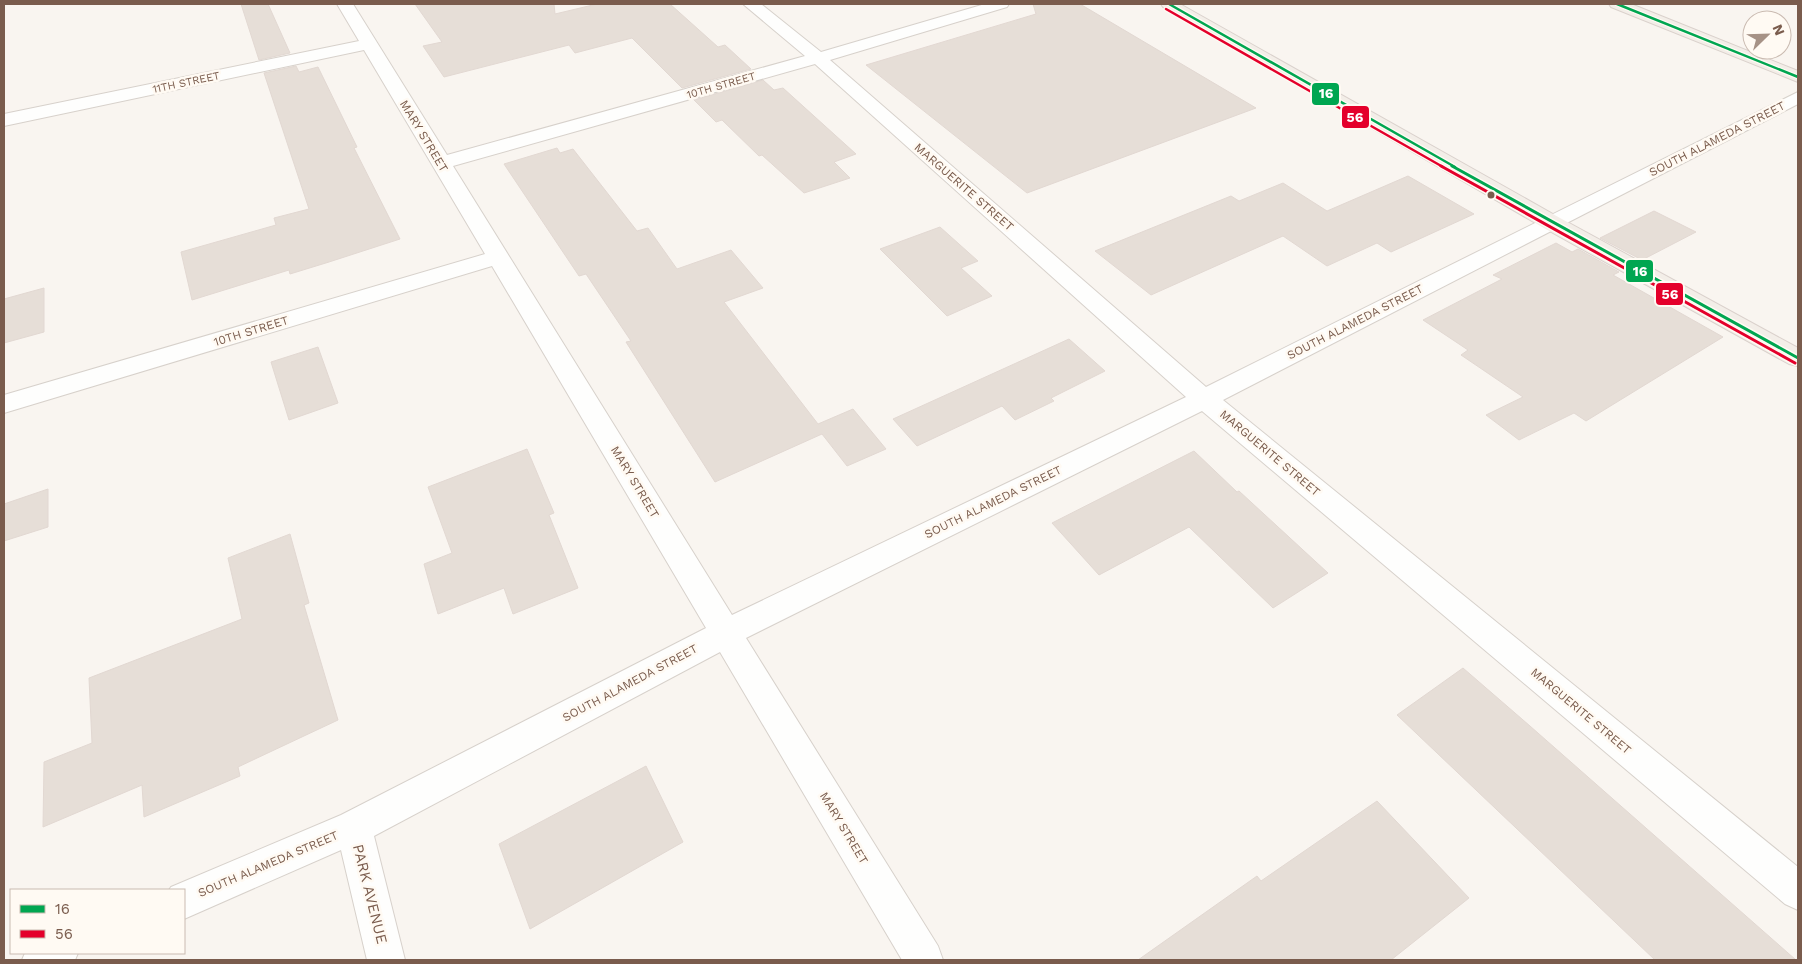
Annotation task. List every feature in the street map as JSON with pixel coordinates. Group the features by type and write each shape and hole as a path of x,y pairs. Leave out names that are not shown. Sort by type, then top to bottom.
{"main road":[{"path":"1169,4 1552,223 1798,358"},
{"path":"1617,4 1798,77"}],"street":[{"name":"MARY STREET","path":"345,4 924,960"},
{"name":"MARGUERITE STREET","path":"751,4 818,58 1204,399 1798,891"},
{"name":"10TH STREET","path":"441,163 818,58 1001,4"},
{"name":"11TH STREET","path":"4,120 369,44"},
{"name":"SOUTH ALAMEDA STREET","path":"185,900 354,827 726,633 1204,399 1798,97"},
{"name":"10TH STREET","path":"4,404 498,257"},
{"name":"PARK AVENUE","path":"354,827 386,960"},
{"path":"41,960 56,954"}],"building":[{"path":"241,4 268,4 290,53 259,60"},
{"path":"415,4 554,4 555,14 597,4 670,4 718,47 725,45 751,69 682,88 632,38 575,53 569,45 444,77 423,46 442,42"},
{"path":"1033,4 1080,4 1256,108 1027,193 866,65 1036,14"},
{"path":"296,66 299,72 318,67 357,147 354,148 400,239 290,274 289,270 192,300 181,252 276,225 274,218 309,209 264,73"},
{"path":"763,80 774,90 783,88 856,154 834,162 850,178 804,193 762,155 759,156 722,120 716,122 694,100"},
{"path":"557,148 560,153 573,149 637,231 648,228 677,269 731,250 763,288 724,302 818,424 853,409 886,449 847,466 822,434 715,482 626,342 631,341 586,274 579,276 504,164"},
{"path":"1408,176 1474,214 1391,252 1377,243 1327,266 1283,236 1151,295 1095,251 1231,196 1239,201 1283,183 1327,211"},
{"path":"1654,211 1696,232 1642,260 1600,238"},
{"path":"940,227 978,261 961,268 992,296 947,316 880,249"},
{"path":"1556,243 1572,252 1578,249 1619,272 1613,275 1723,337 1586,421 1574,413 1519,440 1486,415 1523,397 1461,355 1468,350 1423,320 1502,279 1493,275"},
{"path":"44,288 44,332 4,343 4,299"},
{"path":"1069,339 1105,371 1051,398 1054,401 1015,420 1002,406 917,446 893,419"},
{"path":"318,347 338,403 289,420 271,362"},
{"path":"527,449 554,513 549,515 578,588 513,614 504,588 438,614 424,564 452,553 428,487"},
{"path":"1194,451 1328,573 1273,608 1189,527 1099,575 1052,523"},
{"path":"48,489 48,527 4,541 4,504"},
{"path":"290,534 309,603 304,605 338,720 238,767 240,776 144,817 142,785 43,827 44,762 92,743 89,678 242,619 228,558"},
{"path":"1463,668 1796,960 1655,960 1397,715"},
{"path":"646,766 683,842 530,929 499,844"},
{"path":"1377,801 1469,898 1391,960 1138,960 1257,876 1261,881"}],"transit line":[{"name":"16","path":"1169,4 1552,223 1798,358"},
{"name":"16","path":"1617,4 1798,77"},
{"name":"56","path":"1166,9 1549,228 1795,363"}]}
